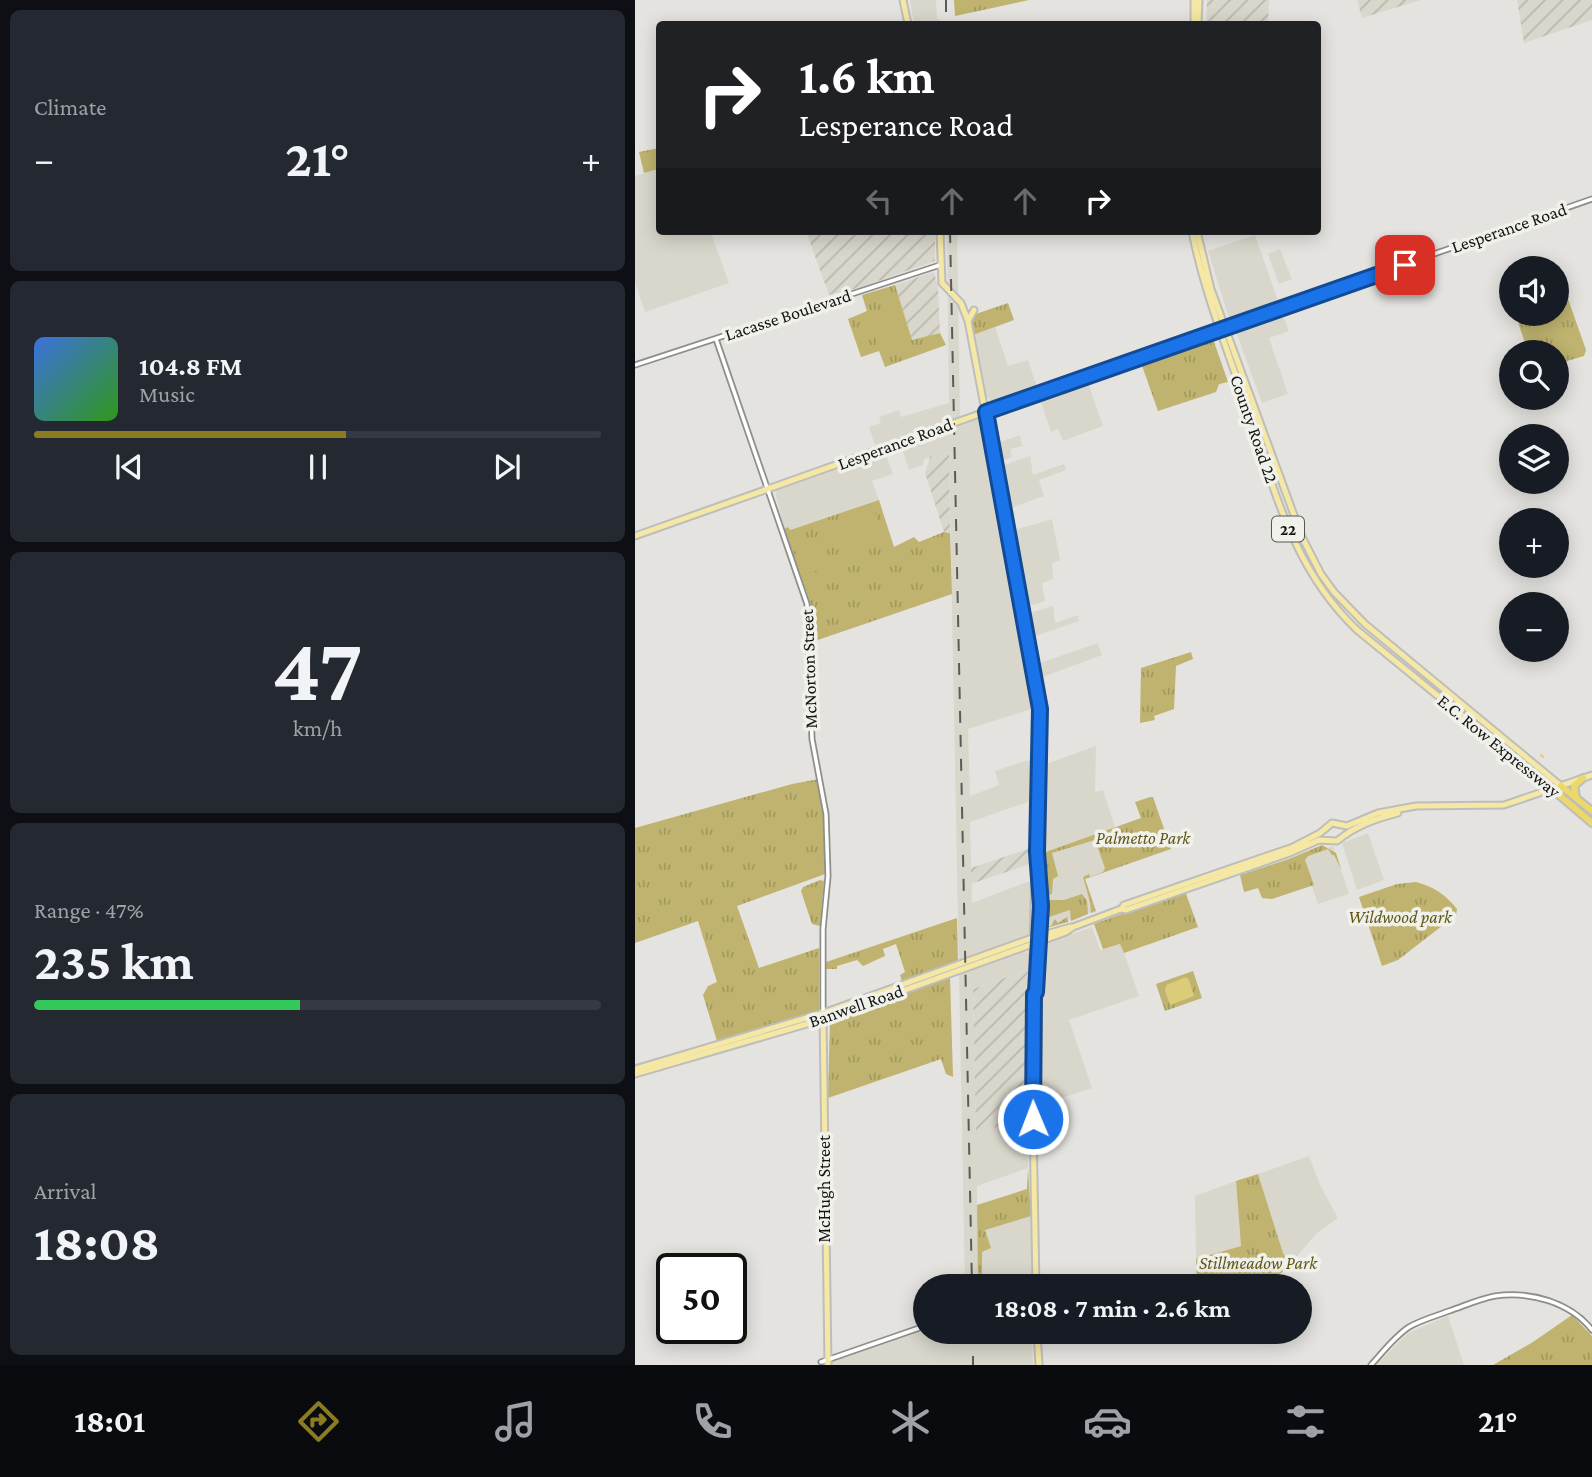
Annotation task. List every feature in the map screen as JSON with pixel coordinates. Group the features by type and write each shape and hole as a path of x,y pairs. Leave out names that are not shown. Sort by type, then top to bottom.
{"highway":[{"path":"1576,799 1574,786 1583,778"},
{"name":"E.C. Row Expressway","path":"1561,786 1592,811"},
{"name":"E.C. Row Expressway","path":"1552,789 1592,822"}],"main road":[{"path":"903,0 907,21"},
{"path":"1196,21 1197,0"},
{"path":"940,235 942,283 961,303 968,321 1039,696 1037,852 1041,906 1034,994 1032,1080 1036,1274"},
{"name":"County Road 22","path":"1196,235 1202,276 1310,555 1321,574 1349,609 1415,667"},
{"path":"968,321 974,310"},
{"name":"County Road 22","path":"1222,328 1280,506 1301,557 1325,595 1344,618 1405,670"},
{"name":"Lesperance Road","path":"635,536 1222,328"},
{"path":"982,394 985,401 991,405 1003,406"},
{"name":"E.C. Row Expressway","path":"1415,667 1561,786"},
{"name":"E.C. Row Expressway","path":"1405,670 1552,789"},
{"path":"1421,806 1375,819 1334,842 1328,840 1325,835 1327,827 1332,823 1350,825 1383,811 1421,806 1499,806 1592,775"},
{"path":"1341,826 1342,838"},
{"name":"Banwell Road","path":"635,1071 823,1016 1040,938 1066,932 1121,909 1124,905 1293,846 1327,827"},
{"name":"Banwell Road","path":"1121,909 1126,910 1290,853 1319,840 1328,840"},
{"path":"1034,994 1032,941 1037,852"},
{"name":"McHugh Street","path":"823,1016 825,1363"},
{"path":"1038,1344 1039,1365"}],"street":[{"name":"Lesperance Road","path":"1222,328 1592,199"},
{"name":"Lacasse Boulevard","path":"635,365 940,265"},
{"name":"McNorton Street","path":"716,339 807,604 812,739 826,814 823,1016"},
{"path":"1372,1365 1410,1326 1495,1296 1530,1297 1551,1301 1576,1314 1592,1330"},
{"path":"825,1363 913,1330"}],"shaded area":[{"path":"910,0 936,0 937,19 940,21 914,21"},
{"path":"1207,0 1269,0 1268,21 1206,21"},
{"path":"1357,0 1421,0 1362,18"},
{"path":"1517,0 1592,0 1592,20 1524,43"},
{"path":"656,170 656,235 711,235 729,283 645,312 635,282 635,176"},
{"path":"807,235 935,235 935,261 861,287 829,295"},
{"path":"947,235 957,235 960,419 979,414 984,430 1038,707 968,729 970,796 999,785 995,771 1037,760 1036,799 970,822 972,903 1032,880 1029,937 973,958 973,966 1023,950 1029,954 1030,969 973,989 976,1134 1028,1116 1028,1168 977,1186 977,1232 1031,1214 1032,1274 965,1274 949,452 924,459 923,465 909,470 903,451 893,455 891,449 949,429 949,421 875,445 869,427 881,423 879,417 899,410 901,417 949,403"},
{"path":"1255,235 1278,301 1276,305 1230,321 1208,251"},
{"path":"1280,249 1292,279 1279,284 1268,254"},
{"path":"934,272 938,287 940,333 912,341 895,285"},
{"path":"1281,311 1289,331 1269,338 1288,394 1262,403 1235,329"},
{"path":"995,327 1008,366 1028,360 1038,390 993,402 987,397 973,335"},
{"path":"1087,380 1103,426 1063,441 1058,429 1051,432 1039,396"},
{"path":"1020,435 1022,446 1010,449 1012,457 999,462 995,444"},
{"path":"949,452 950,533 944,532 925,473 930,457"},
{"path":"885,453 893,474 872,481 879,500 789,530 784,529 775,491"},
{"path":"1030,456 1033,475 1064,464 1066,470 1039,480 1044,496 1008,509 999,467"},
{"path":"1052,519 1060,560 1052,563 1053,579 1042,583 1045,601 1026,607 1012,531"},
{"path":"1053,606 1055,623 1078,615 1079,621 1033,637 1027,614"},
{"path":"1098,643 1102,655 1040,678 1037,664"},
{"path":"1096,746 1095,792 1103,790 1115,827 1095,835 1108,871 1085,879 1096,911 1046,928 1043,853 1046,764"},
{"path":"1368,833 1384,880 1357,890 1342,843"},
{"path":"1333,846 1349,894 1318,904 1302,856"},
{"path":"1034,847 1033,863 971,884 971,868"},
{"path":"1092,927 1100,950 1121,944 1139,996 1069,1020 1092,1088 1036,1106 1044,944"},
{"path":"1030,969 1028,1116 976,1134 973,989"},
{"path":"1186,977 1194,996 1170,1005 1165,991 1166,985"},
{"path":"1309,1156 1321,1187 1338,1218 1317,1233 1290,1264 1283,1253 1258,1174"},
{"path":"1236,1181 1241,1246 1196,1259 1195,1196"},
{"path":"1448,1316 1464,1365 1376,1365 1408,1333"},
{"path":"913,1330 913,1344 1032,1344 1033,1365 828,1365 827,1360"}],"green space":[{"path":"954,0 1029,0 955,16"},
{"path":"656,149 656,170 644,173 639,152"},
{"path":"895,285 912,340 940,333 946,345 885,367 879,351 861,357 848,319 867,311 862,295"},
{"path":"1569,302 1586,350 1584,356 1569,360 1569,340 1524,340 1519,326 1569,326"},
{"path":"1008,303 1014,320 973,335 970,316"},
{"path":"900,306 902,334 894,343 879,350 869,315"},
{"path":"1212,336 1228,382 1219,384 1216,392 1158,411 1140,360"},
{"path":"879,500 894,547 914,537 919,542 944,532 950,533 952,594 812,642 809,599 784,529 788,527 790,530"},
{"path":"872,505 885,541 846,557 835,538 839,520 853,510"},
{"path":"809,542 823,548 831,564 805,575 794,547"},
{"path":"1191,652 1193,659 1176,666 1174,709 1154,716 1155,720 1140,723 1141,668"},
{"path":"819,779 825,830 825,874 737,906 759,968 819,948 819,1011 717,1041 703,995 708,986 717,982 698,921 635,943 635,828 792,784"},
{"name":"Palmetto Park","path":"1153,797 1171,849 1085,879 1096,911 1091,913 1083,877 1103,872 1105,868 1095,840 1052,853 1058,876 1053,879 1052,894 1045,896 1043,853 1141,818 1135,802"},
{"path":"1322,845 1336,853 1341,869 1328,849 1308,856 1305,860 1314,885 1272,899 1262,898 1258,888 1244,892 1240,875"},
{"path":"824,881 820,926 812,924 801,891 803,887"},
{"name":"Wildwood park","path":"1416,882 1443,895 1457,909 1456,915 1398,960 1382,966 1359,897 1397,884"},
{"path":"1185,891 1198,927 1124,953 1120,944 1103,949 1094,924"},
{"path":"1082,894 1087,901 1088,914 1071,921 1070,910 1046,918 1048,926 1051,926 1055,919 1058,923 1067,917 1068,922 1046,928 1045,900 1064,900"},
{"path":"957,918 958,962 902,981 900,975 905,972 896,944 883,949 885,956 863,966 857,960 837,966 837,969 826,969 826,962"},
{"path":"1193,971 1202,998 1165,1011 1156,984"},
{"path":"950,976 953,1077 946,1074 941,1059 828,1098 830,1019"},
{"path":"1028,1168 1031,1216 985,1230 991,1248 982,1252 982,1274 978,1274 977,1205 1027,1189"},
{"name":"Stillmeadow Park","path":"1258,1174 1283,1253 1290,1264 1280,1274 1197,1274 1196,1259 1241,1246 1236,1181"},
{"path":"1572,1315 1592,1336 1592,1365 1493,1365 1533,1342"}],"railway":[{"path":"946,0 946,21"},
{"path":"950,235 972,1274"},
{"path":"973,1344 973,1365"}],"route":[{"path":"1033,1119 1034,994 1038,977 1041,906 1037,852 1040,709 986,412 1405,265"}]}
